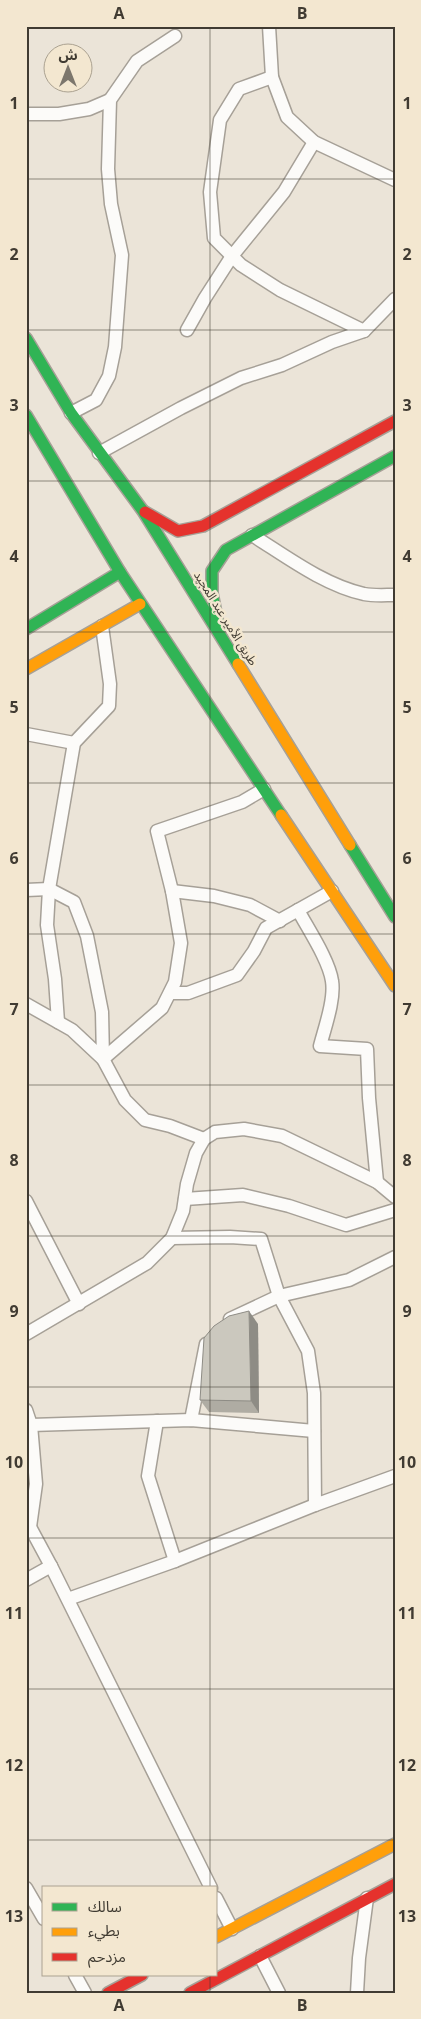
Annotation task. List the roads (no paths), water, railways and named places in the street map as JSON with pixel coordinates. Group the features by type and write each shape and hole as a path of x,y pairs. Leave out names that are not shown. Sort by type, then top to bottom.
{"main road":[{"name":"طريق الأمير عبد المجيد","path":"26,338 71,413 99,454 143,511 395,917"},
{"path":"26,415 140,604 395,986"},
{"path":"143,511 178,530 203,526 395,421"},
{"path":"221,635 212,593 212,571 226,550 395,456"},
{"path":"26,629 120,572"},
{"path":"26,669 140,604"},
{"path":"218,1936 395,1844"},
{"path":"190,1993 395,1884"},
{"path":"108,1993 140,1976"}],"street":[{"path":"269,26 272,77 286,117 314,142 395,180"},
{"path":"26,114 59,114 89,109 110,100 137,61 175,36"},
{"path":"272,77 239,89 220,120 210,192 214,238 241,265 280,290 364,331"},
{"path":"71,413 96,400 110,376 116,347 122,255 111,204 108,169 110,100"},
{"path":"186,330 204,298 232,256 284,192 314,142"},
{"path":"99,454 181,408 241,378 282,365 332,342 364,331 395,299"},
{"path":"252,535 298,564 337,585 366,594 395,596"},
{"path":"58,1022 47,926 48,888 74,743 109,706 110,684 102,626"},
{"path":"26,734 74,743"},
{"path":"103,1059 162,1008 176,982 181,943 172,891 158,831 242,802 264,789"},
{"path":"26,890 48,888 74,902 87,936 102,1012 103,1059"},
{"path":"172,891 214,896 250,905 280,920"},
{"path":"170,993 188,993 237,975 254,951 266,928 332,891"},
{"path":"298,910 322,954 332,981 330,1008 320,1046 367,1049 369,1098 377,1182"},
{"path":"26,1004 72,1030 103,1059 125,1100 145,1120 170,1126 204,1139"},
{"path":"26,1334 147,1263 172,1238 183,1211 196,1153 204,1139 215,1132 244,1129 282,1136 377,1182 395,1197"},
{"path":"185,1199 243,1196 289,1206 346,1225 395,1210"},
{"path":"26,1201 79,1304"},
{"path":"172,1238 230,1237 261,1239 279,1296 308,1351 314,1393 315,1505"},
{"path":"191,1420 206,1342 224,1322 279,1296 349,1280 395,1257"},
{"path":"26,1410 31,1425 36,1484 28,1526 68,1599 210,1886"},
{"path":"31,1425 191,1420 314,1431"},
{"path":"157,1421 148,1476 174,1561"},
{"path":"68,1599 174,1561 315,1505 395,1476"},
{"path":"26,1580 51,1566"},
{"path":"26,1888 42,1916"},
{"path":"356,1993 358,1958 367,1898"},
{"path":"218,1902 232,1929"},
{"path":"260,1956 279,1993"},
{"path":"76,1976 85,1993"}]}
